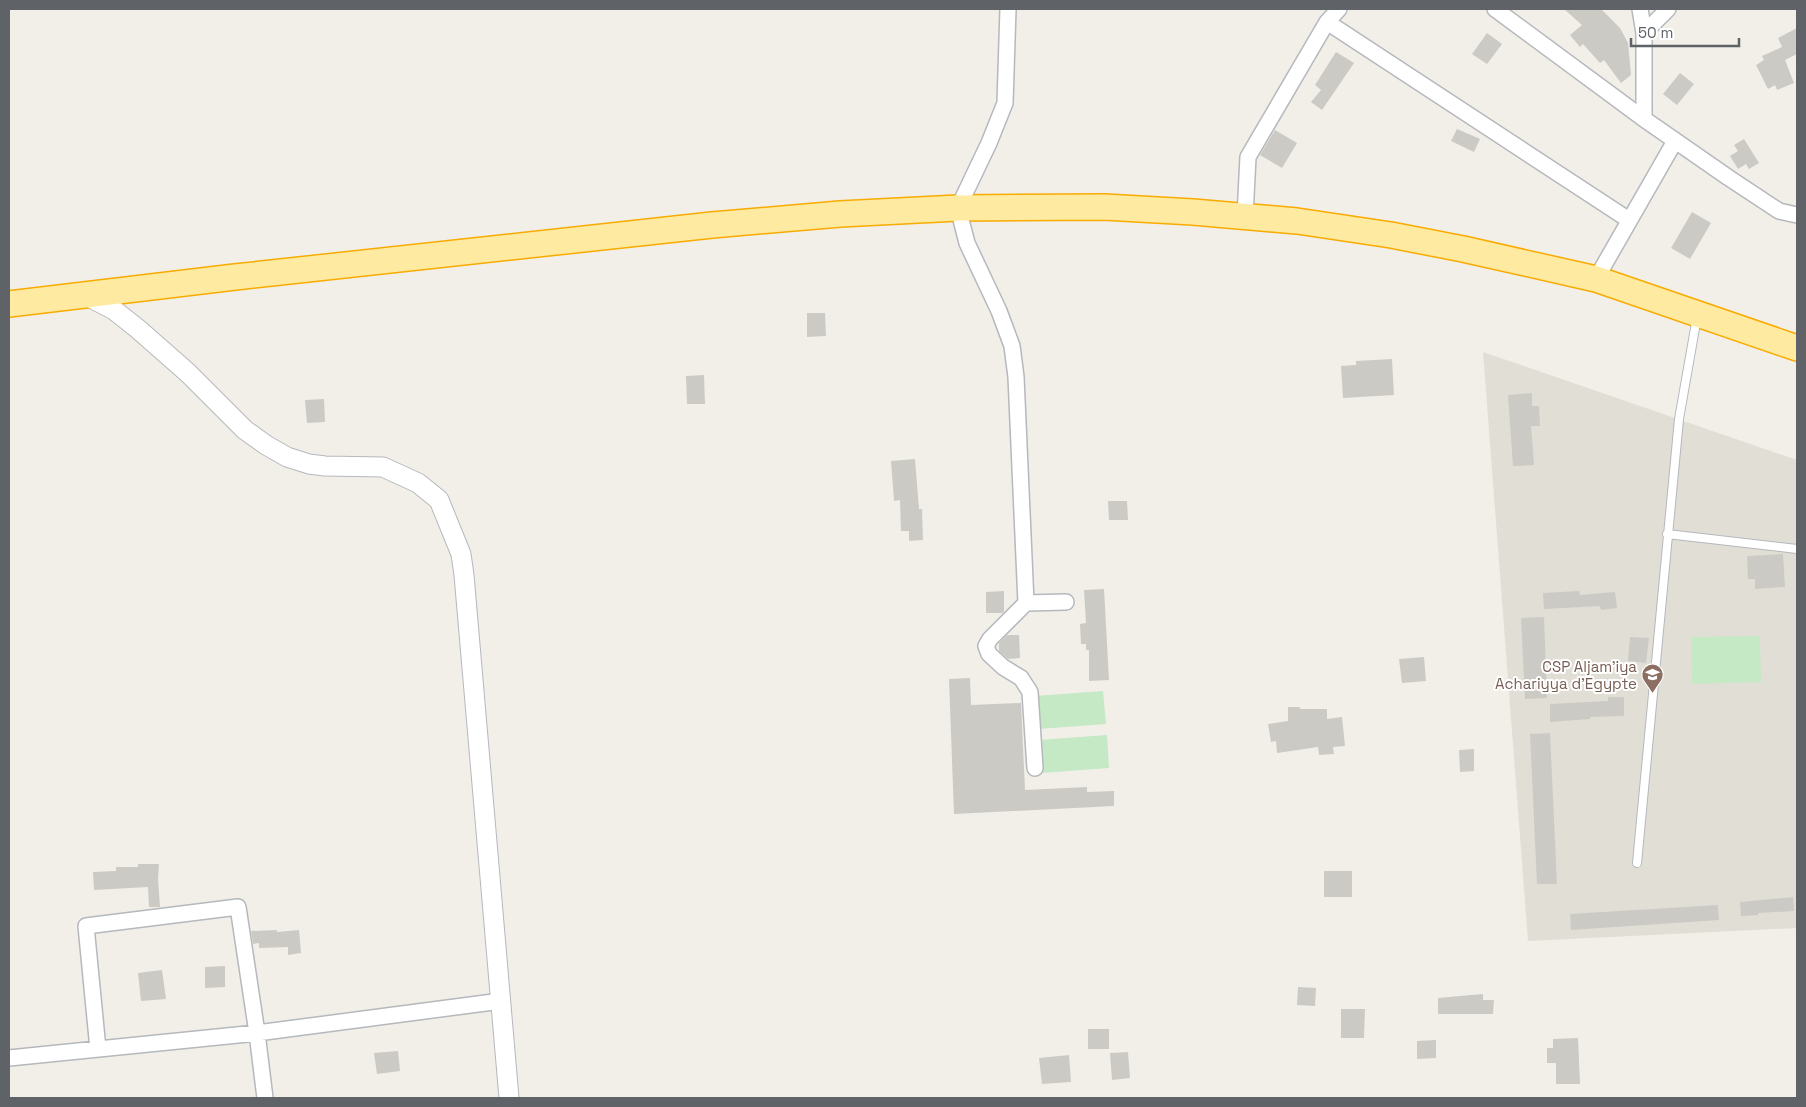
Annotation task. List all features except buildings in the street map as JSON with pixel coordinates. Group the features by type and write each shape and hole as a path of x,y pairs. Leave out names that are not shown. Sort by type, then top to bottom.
{"highway":[{"path":"9,304 235,276 712,225 840,214 958,208 1104,207 1297,221 1400,236 1463,248 1596,279 1797,348"}],"street":[{"path":"1008,9 1005,103 990,143 958,208 968,243 989,288 1012,346 1016,377 1026,603"},
{"path":"1245,216 1248,157 1328,22 1339,9"},
{"path":"1495,9 1675,141 1779,210 1797,215"},
{"path":"1640,9 1644,33 1644,119"},
{"path":"1644,33 1668,9"},
{"path":"1328,22 1629,220"},
{"path":"1596,279 1675,141"},
{"path":"85,295 114,310 138,329 188,373 246,430 266,445 287,457 309,464 383,467 418,483 439,500 461,554 464,576 509,1098"},
{"path":"1035,768 1030,692 1022,678 1003,667 988,654 986,646 990,639 1026,603 1066,602"},
{"path":"98,1049 86,926 238,907 265,1098"},
{"path":"9,1058 257,1033 501,1001"}],"lane":[{"path":"1637,863 1678,419 1698,313"},
{"path":"1667,534 1797,548"}],"shaded area":[{"name":"CSP Aljam'iya Achariyya d'Egypte","path":"1483,352 1797,460 1797,928 1528,941"}],"green space":[{"path":"1760,636 1761,682 1692,684 1691,637"},
{"path":"1103,691 1106,724 1038,729 1035,696"},
{"path":"1107,735 1109,768 1041,773 1039,740"}],"place":[{"name":"CSP Aljam'iya Achariyya d'Egypte","path":"1653,694"}]}
